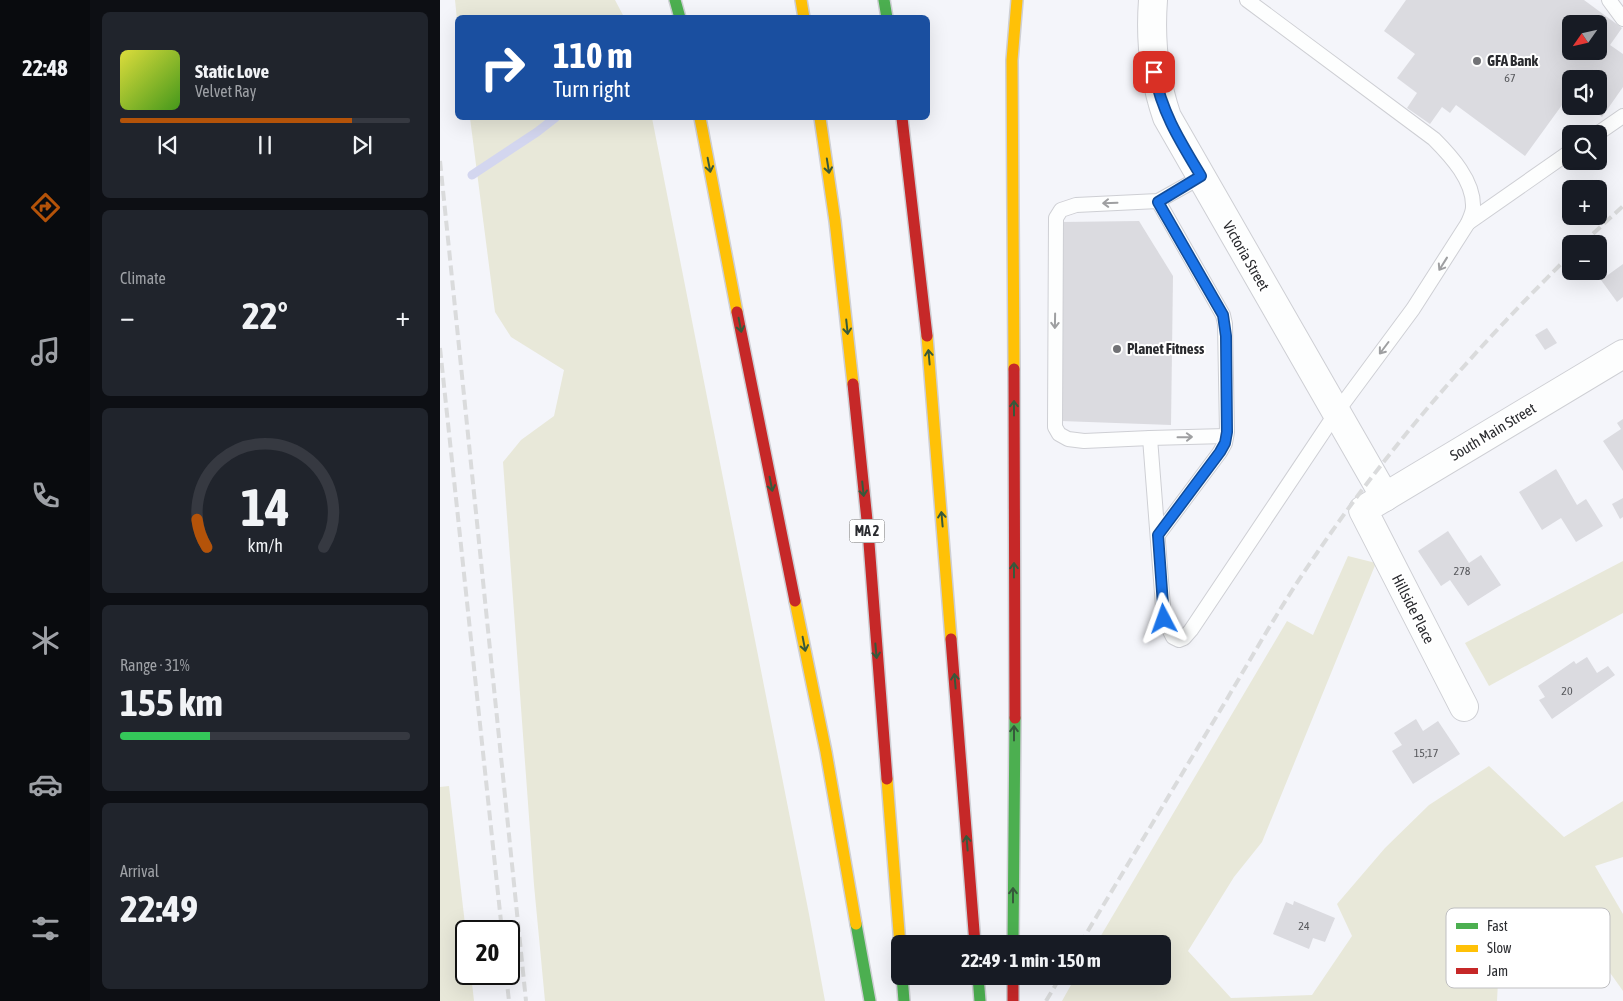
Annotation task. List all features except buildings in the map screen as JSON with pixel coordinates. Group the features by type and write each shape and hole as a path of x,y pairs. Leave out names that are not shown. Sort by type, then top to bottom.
{"highway":[{"path":"675,0 679,15"},
{"path":"800,0 803,15"},
{"path":"884,0 886,15"},
{"path":"1013,935 1015,647 1012,60 1017,0"},
{"path":"700,120 826,752 870,1001"},
{"name":"MA 2","path":"820,120 835,211 866,520 899,935"},
{"path":"902,120 927,331 975,935"},
{"path":"903,985 904,1001"},
{"path":"979,985 980,1001"},
{"path":"1013,985 1013,1001"}],"street":[{"name":"Victoria Street","path":"1153,0 1154,72 1158,93 1167,117 1336,413 1374,504"},
{"name":"South Main Street","path":"1374,504 1623,354"},
{"name":"Hillside Place","path":"1374,504 1464,707"}],"lane":[{"path":"1150,438 1164,619 1173,637 1178,640 1184,638 1191,630 1336,413 1413,309 1468,223 1473,208 1471,192 1458,167 1426,133 1247,0"},
{"path":"1609,0 1623,19"},
{"path":"1607,127 1623,116"},
{"path":"1468,223 1562,157"},
{"path":"1201,176 1158,202 1076,205 1060,210 1056,218 1055,427 1058,434 1068,439 1084,441 1226,436"},
{"path":"1158,202 1223,315 1225,324 1226,436 1220,452 1158,535"}],"shaded area":[{"path":"455,0 615,0 623,15 456,15"},
{"path":"470,120 652,120 825,1001 545,1001 534,885 503,462 521,440 554,416 564,370 511,337 495,312"},
{"path":"1348,556 1376,563 1262,842 1234,877 1188,951 1231,998 1312,995 1352,936 1337,904 1385,848 1429,805 1489,766 1564,837 1623,801 1623,857 1595,866 1623,914 1623,991 1610,973 1610,908 1446,908 1446,988 1498,988 1497,1001 1062,1001 1071,985 1171,985 1171,935 1101,935 1287,621 1313,635"},
{"path":"1623,561 1623,613 1489,686 1465,643"},
{"path":"449,786 464,920 455,920 455,985 472,985 474,1001 440,1001 440,787"}],"waterway":[{"path":"472,175 552,120"}],"railway":[{"path":"440,161 526,1001"},
{"path":"1592,235 1623,206"},
{"path":"1085,935 1279,611 1345,513 1405,435 1469,360 1562,263"},
{"path":"440,348 501,920"},
{"path":"507,985 509,1001"},
{"path":"1046,1001 1056,985"}],"traffic: fast":[{"path":"675,0 679,15"},
{"path":"884,0 886,15"},
{"path":"1013,935 1015,718"},
{"path":"856,924 870,1001"},
{"path":"903,985 904,1001"},
{"path":"979,985 980,1001"}],"traffic: slow":[{"path":"801,0 804,15"},
{"path":"1014,369 1012,60 1017,0"},
{"path":"700,120 737,312"},
{"path":"820,120 835,221 853,384"},
{"path":"927,336 951,639"},
{"path":"795,601 826,752 856,924"},
{"path":"887,779 899,935"}],"traffic: jam":[{"path":"902,120 927,336"},
{"path":"737,312 795,601"},
{"path":"1014,369 1015,718"},
{"path":"853,384 868,530 887,779"},
{"path":"951,639 974,935"},
{"path":"1013,985 1013,1001"}],"place":[{"name":"GFA Bank","path":"1477,61"},
{"name":"Planet Fitness","path":"1117,349"}],"route":[{"path":"1154,72 1158,93 1167,117 1201,176 1158,202 1223,315 1226,336 1227,432 1225,443 1158,535 1164,619"}]}
